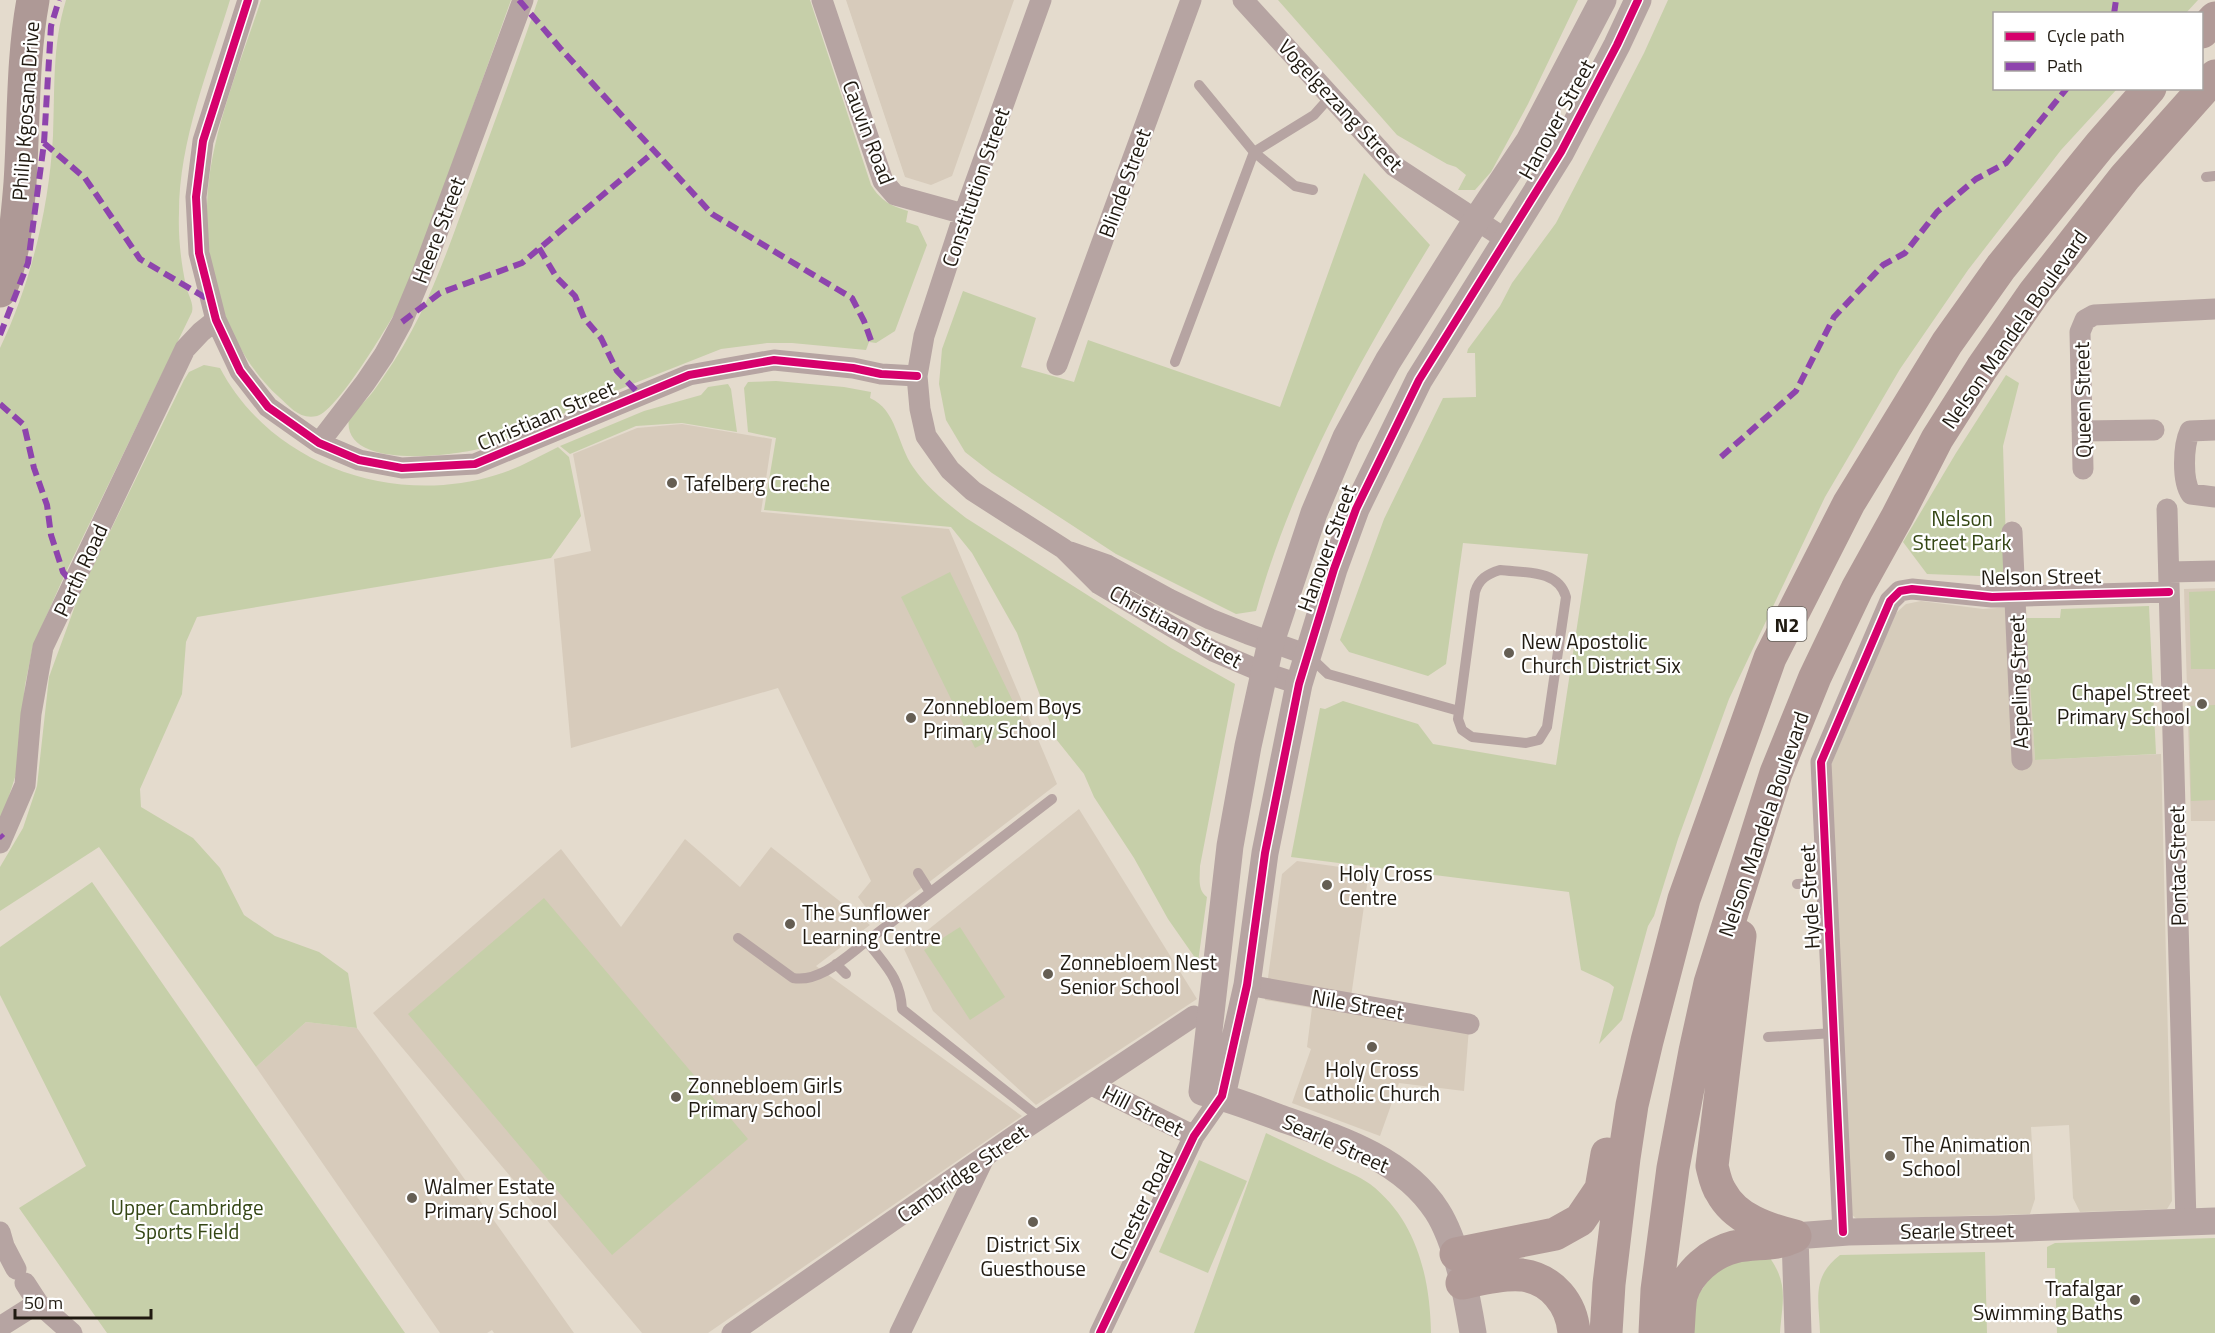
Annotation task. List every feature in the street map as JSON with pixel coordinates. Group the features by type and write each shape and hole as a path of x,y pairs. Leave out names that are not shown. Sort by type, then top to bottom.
{"highway":[{"path":"2203,31 2215,18"},
{"name":"Nelson Mandela Boulevard","path":"2203,89 2215,76"},
{"name":"Nelson Mandela Boulevard","path":"1606,1333 1610,1275 1632,1106 1684,899 1770,658 1849,503 1947,343 2001,267 2100,145 2148,90"},
{"name":"Nelson Mandela Boulevard","path":"1655,1333 1657,1290 1673,1168 1710,983 1776,773 1815,677 1857,589 1937,439 1982,368 2034,293 2125,177 2203,90"},
{"path":"1776,773 1740,936 1712,1166 1720,1192 1735,1212 1771,1230 1795,1236"},
{"path":"1459,1269 1556,1234 1580,1220 1601,1189 1618,1091 1649,968 1684,899"},
{"path":"1678,1333 1682,1295 1694,1272 1711,1257 1734,1247 1781,1243 1795,1236"},
{"path":"1459,1269 1507,1276 1521,1275 1549,1285 1560,1296 1569,1312 1574,1333"}],"main road":[{"name":"Philip Kgosana Drive","path":"0,291 7,270 17,220 27,44 33,0"}],"street":[{"name":"Christiaan Street","path":"248,0 203,141 196,197 199,253 216,320 240,371 268,407 319,443 359,460 402,468 475,464 689,375 774,360 852,368 881,374 917,376 920,410 926,436 950,470 973,491 1064,549 1107,565 1210,619 1308,655"},
{"name":"Heere Street","path":"319,443 365,383 402,322 422,274 523,0"},
{"name":"Cauvin Road","path":"822,0 883,181 888,189 905,199 964,214"},
{"name":"Constitution Street","path":"917,376 924,336 964,214 1041,0"},
{"name":"Blinde Street","path":"1057,365 1191,0"},
{"name":"Vogelgezang Street","path":"1243,0 1394,166 1508,240"},
{"name":"Hanover Street","path":"1212,1094 1230,846 1248,746 1271,642 1314,513 1346,437 1388,362 1477,219 1529,141 1603,0"},
{"name":"Hanover Street","path":"1212,1094 1247,985 1265,853 1299,684 1334,569 1356,509 1419,380 1561,152 1638,0"},
{"name":"Queen Street","path":"2083,469 2080,332 2085,320 2094,315 2215,309"},
{"name":"Perth Road","path":"0,843 25,785 32,714 43,647 185,349 216,320"},
{"path":"2082,431 2154,430"},
{"path":"2215,430 2190,431 2185,441 2186,486 2191,494 2215,498"},
{"name":"Pontac Street","path":"2167,509 2169,790 2186,1222"},
{"name":"Aspeling Street","path":"2012,532 2022,760"},
{"name":"Christiaan Street","path":"1064,549 1099,584 1213,651 1265,673 1299,684"},
{"name":"Nelson Street","path":"1912,589 1992,597 2169,582 2215,571"},
{"name":"Hyde Street","path":"1843,1232 1821,762 1890,601 1900,591 1912,589"},
{"name":"Nile Street","path":"1247,985 1469,1024"},
{"name":"Cambridge Street","path":"732,1333 1040,1118 1194,1016"},
{"name":"Hill Street","path":"1092,1084 1194,1136"},
{"name":"Chester Road","path":"1100,1333 1212,1094"},
{"name":"Searle Street","path":"1212,1094 1334,1138 1373,1155 1411,1181 1437,1210 1447,1229 1459,1269 1473,1333"},
{"path":"900,1333 984,1157"},
{"name":"Searle Street","path":"1795,1236 1843,1232 2215,1221"},
{"path":"0,1232 4,1246 38,1303 72,1333"},
{"path":"1795,1236 1798,1333"},
{"path":"0,1326 38,1303"}],"lane":[{"path":"1199,85 1254,152 1295,186 1313,190"},
{"path":"1175,362 1254,152 1314,115 1330,97"},
{"path":"1500,570 1543,575 1560,583 1566,597 1547,727 1544,734 1539,740 1526,743 1472,737 1466,734 1460,725 1459,711 1478,583 1485,576 1500,570"},
{"path":"1308,655 1328,674 1459,711"},
{"path":"1299,684 1328,674"},
{"path":"738,938 750,954 793,978 799,979 819,974 867,941 1052,799"},
{"path":"918,873 930,892"},
{"path":"1797,884 1826,883"},
{"path":"867,941 895,979 900,989 902,1009 1040,1118"},
{"path":"836,964 846,974"},
{"path":"1767,1037 1834,1033"}],"shaded area":[{"path":"846,0 1014,0 952,176 931,185 905,177"},
{"name":"Zonnebloem Boys Primary School","path":"682,424 772,439 761,512 949,529 1057,784 877,922 858,897 871,881 778,688 571,748 554,559 591,551 573,454 637,428"},
{"name":"Chapel Street Primary School","path":"2215,588 2215,821 2191,821 2184,589"},
{"path":"1921,601 1983,609 2026,606 2035,760 2161,754 2172,1201 2167,1209 2080,1212 2073,1198 2069,1125 2031,1127 2035,1199 2030,1214 1857,1219 1852,1215 1831,765 1896,613 1906,604"},
{"name":"Zonnebloem Nest Senior School","path":"1079,809 1197,999 1036,1105 933,1011 904,949"},
{"name":"Zonnebloem Girls Primary School","path":"685,839 740,887 771,847 870,925 816,966 1022,1116 708,1333 642,1333 373,1013 561,849 621,927"},
{"path":"1297,861 1369,871 1349,1011 1469,1028 1464,1091 1399,1083 1380,1136 1292,1103 1311,1049 1307,1047 1312,1008 1265,1000 1282,874"},
{"name":"Walmer Estate Primary School","path":"306,1022 357,1028 574,1333 494,1333 492,1330 487,1333 440,1333 256,1067"}],"green space":[{"path":"66,0 230,0 197,105 180,186 180,250 192,312 65,574 33,646 25,685 18,768 0,824 0,348 21,298 43,218 51,163 56,51"},
{"path":"261,0 511,0 405,296 377,342 338,398 327,410 311,417 300,414 279,397 246,357 223,310 210,258 207,206 213,154 227,102"},
{"path":"538,0 810,0 871,185 887,202 908,211 906,222 918,226 927,245 895,331 876,343 869,342 866,350 792,343 767,343 721,349 483,448 447,454 399,456 377,452 360,444 350,432 350,413 373,392 399,353 435,282"},
{"path":"1278,0 1578,0 1528,104 1491,172 1475,190 1458,190 1466,175 1456,167 1397,135"},
{"path":"1668,0 2198,0 2187,12 1993,12 1993,90 2116,90 2061,150 1968,270 1900,369 1825,497 1729,699 1678,839 1654,916 1648,926 1622,1020 1599,1044 1614,987 1581,970 1569,892 1291,857 1320,708 1325,709 1343,701 1418,724 1433,744 1556,765 1588,554 1463,543 1446,664 1428,676 1349,652 1340,640 1384,519 1443,398 1476,397 1475,353 1467,353 1468,349 1556,223 1644,53"},
{"path":"1364,173 1430,245 1378,332 1308,468 1271,563 1256,611 1236,614 1116,554 992,473 965,452 946,420 939,384 942,349 963,291 1036,318 1021,367 1074,382 1088,340 1280,407"},
{"path":"204,365 220,368 242,402 270,430 303,453 338,470 377,481 417,485 457,484 496,475 527,463 558,447 569,457 581,516 551,558 197,617 186,642 182,694 140,789 141,807 193,838 220,868 244,915 275,936 319,952 348,973 357,1028 306,1022 256,1067 99,847 0,911 0,867 23,828 37,786 49,677 79,595 184,380 189,372"},
{"name":"Nelson Street Park","path":"2006,375 2019,383 2003,446 2007,577 1927,574 1903,542"},
{"path":"776,381 844,387 871,392 870,398 879,403 891,419 913,467 952,507 1171,648 1235,684 1200,866 1200,887 1207,897 1198,962 1168,919 1134,858 1094,797 1084,774 1056,739 1017,633 972,553 951,527 764,510 776,438 748,432 744,388 748,382"},
{"path":"728,384 731,389 737,432 682,423 636,426 570,454 560,446 644,411 701,395 708,387"},
{"path":"950,572 1024,724 975,748 901,597"},
{"path":"2215,591 2215,669 2191,669 2189,592"},
{"path":"2149,606 2156,754 2035,760 2026,618 2060,618 2061,609"},
{"path":"2215,705 2215,800 2191,801 2189,706"},
{"name":"Upper Cambridge Sports Field","path":"92,882 405,1333 107,1333 19,1208 86,1166 0,995 0,947"},
{"path":"544,898 748,1139 612,1255 408,1014"},
{"path":"960,927 1005,997 970,1020 924,950"},
{"path":"1266,1133 1361,1178 1386,1198 1410,1232 1418,1251 1428,1292 1431,1333 1194,1333"},
{"path":"1199,1160 1247,1181 1208,1273 1159,1252"},
{"name":"Trafalgar Swimming Baths","path":"2215,1238 2215,1333 2057,1333 2055,1268 2047,1268 2047,1247 2055,1243"},
{"path":"1985,1252 1987,1333 1820,1333 1818,1300 1821,1281 1824,1272 1840,1255"},
{"path":"1770,1258 1782,1286 1780,1333 1685,1333 1690,1307 1720,1263"}],"marked path":[{"path":"0,335 28,263 44,143 51,26 59,0"},
{"path":"519,0 712,214 852,298 873,346"},
{"path":"2114,12 2116,0"},
{"path":"1721,457 1796,391 1834,317 1883,265 1905,253 1937,212 1976,179 2006,163 2065,90"},
{"path":"44,143 85,178 140,259 206,298"},
{"path":"402,322 440,293 522,263 655,151"},
{"path":"539,248 557,278 575,296 584,318 601,338 617,371 640,395"},
{"path":"0,404 24,425 34,468 47,505 51,535 63,572 73,584"},
{"path":"0,835 3,838"}],"cycle path":[{"path":"248,0 203,141 196,197 199,253 216,320 240,371 268,407 319,443 359,460 402,468 475,464 689,375 774,360 853,368 881,374 917,376"},
{"path":"1100,1333 1194,1136 1222,1096 1247,985 1265,853 1299,684 1334,569 1356,509 1419,380 1561,152 1638,0"},
{"path":"1843,1232 1821,762 1890,601 1900,591 1912,589 1992,597 2169,592"}],"place":[{"name":"Tafelberg Creche","path":"672,483"},
{"name":"New Apostolic Church District Six","path":"1509,653"},
{"name":"Chapel Street Primary School","path":"2202,704"},
{"name":"Zonnebloem Boys Primary School","path":"911,718"},
{"name":"Holy Cross Centre","path":"1327,885"},
{"name":"The Sunflower Learning Centre","path":"790,924"},
{"name":"Zonnebloem Nest Senior School","path":"1048,974"},
{"name":"Holy Cross Catholic Church","path":"1372,1047"},
{"name":"Zonnebloem Girls Primary School","path":"676,1097"},
{"name":"The Animation School","path":"1890,1156"},
{"name":"Walmer Estate Primary School","path":"412,1198"},
{"name":"District Six Guesthouse","path":"1033,1222"},
{"name":"Trafalgar Swimming Baths","path":"2135,1300"}]}
